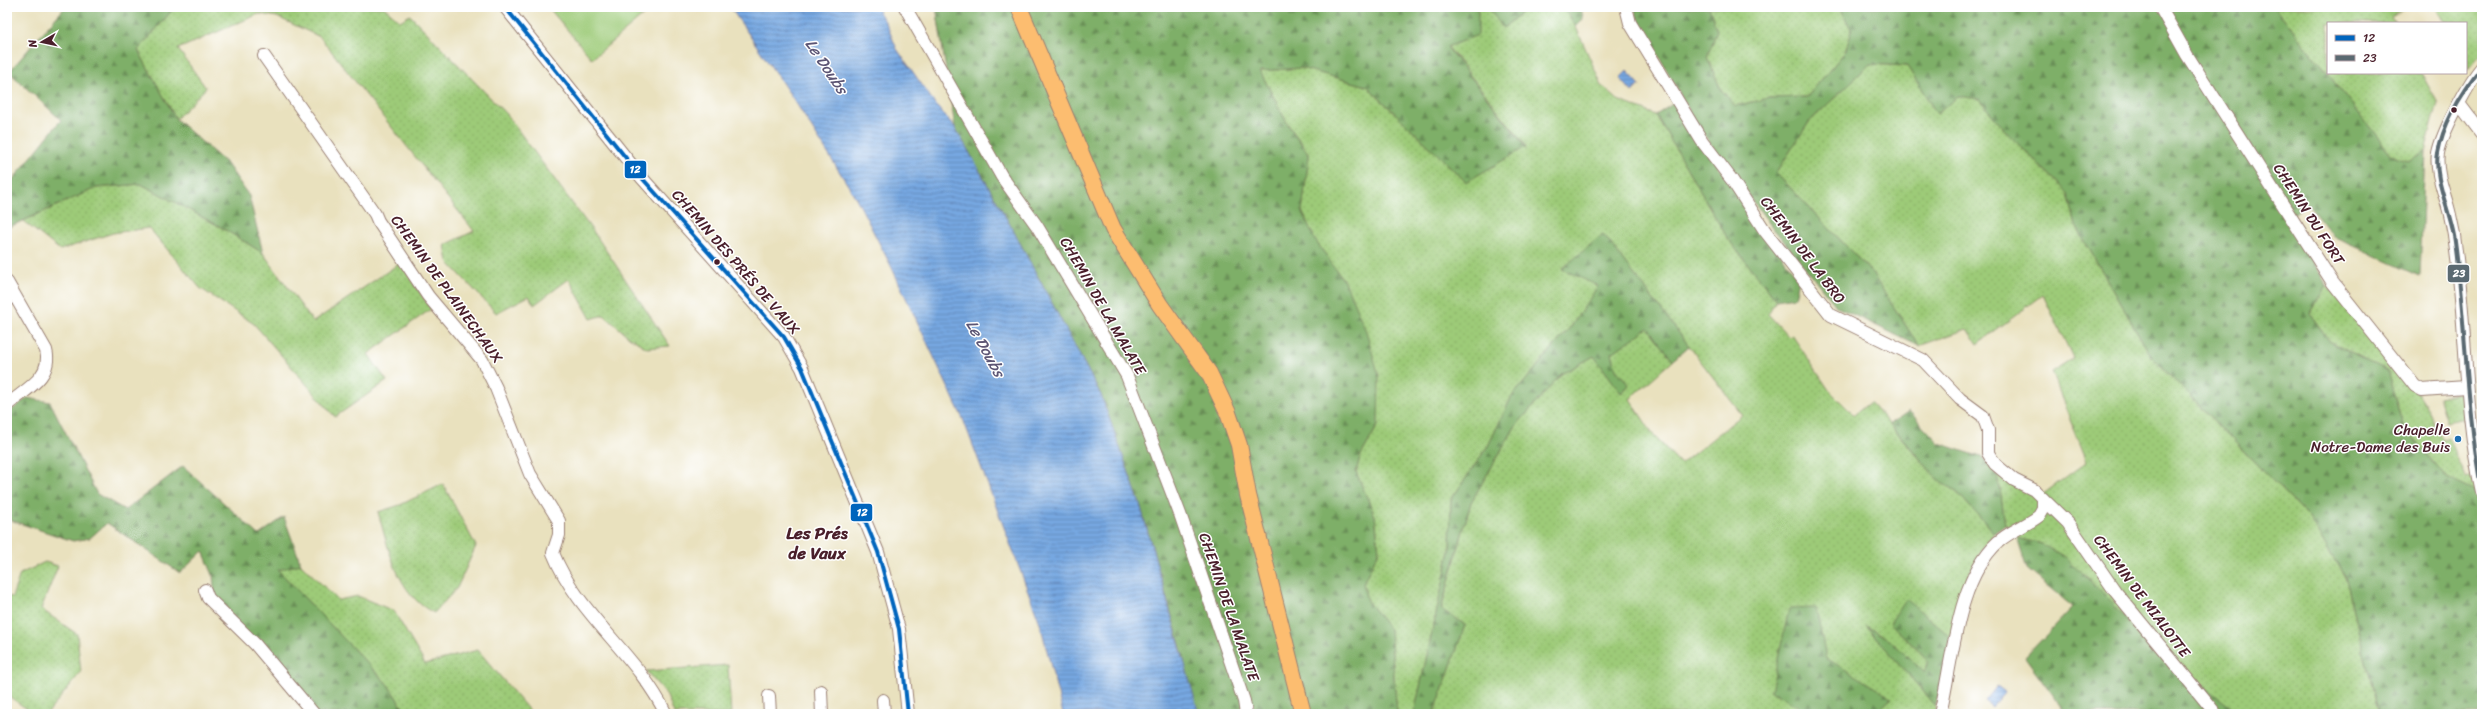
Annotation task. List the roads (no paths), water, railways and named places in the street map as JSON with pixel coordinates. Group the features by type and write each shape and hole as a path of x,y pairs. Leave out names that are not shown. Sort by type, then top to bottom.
{"main road":[{"path":"1019,7 1113,229 1160,305 1209,373 1228,413 1239,446 1248,495 1303,714"}],"street":[{"name":"CHEMIN DES PRÉS DE VAUX","path":"506,7 642,178 766,316 788,343 802,368 878,552 890,590 899,629 908,714"},
{"name":"CHEMIN DE LA MALATE","path":"905,7 1002,177 1037,226 1127,376 1180,514 1246,714"},
{"name":"CHEMIN DE LA BRO","path":"1626,7 1630,23 1702,141 1732,180 1765,230 1831,315 1923,360 1960,399 1983,416 1988,430 1988,453 1994,464 2014,480 2034,490 2043,499"},
{"name":"CHEMIN DU FORT","path":"2164,15 2200,75 2334,283 2415,386 2422,390 2466,387"},
{"name":"CHEMIN DE PLAINECHAUX","path":"264,56 375,214 378,222 428,296 452,325 461,332 482,360 496,388 530,474 559,521 559,535 553,553 562,575 583,605 655,692 666,714"},
{"path":"2482,67 2442,139 2438,155 2440,179 2451,216 2456,251 2466,387 2482,492"},
{"path":"2460,105 2482,134"},
{"path":"7,282 46,350 49,362 44,374 7,405"},
{"path":"1940,714 1968,586 1982,562 1997,543 2039,516 2043,509 2043,499"},
{"name":"CHEMIN DE MIALOTTE","path":"2043,499 2068,523 2115,591 2216,714"},
{"path":"205,590 208,598 255,644 314,714"},
{"path":"821,691 822,714"},
{"path":"769,696 770,714"},
{"path":"883,700 884,714"}],"water":[{"name":"Le Doubs","path":"730,7 876,7 886,23 897,49 938,108 955,127 1013,230 1101,395 1140,504 1199,714 1063,714 1040,623 963,419 892,268 856,198 796,103"},
{"path":"1627,71 1640,85 1632,92 1620,78"},
{"path":"1997,686 2005,692 1992,707 1985,701"}],"place":[{"name":"Chapelle Notre-Dame des Buis","path":"2458,439"}],"district":[{"name":"Les Prés de Vaux","path":"817,543"}]}
